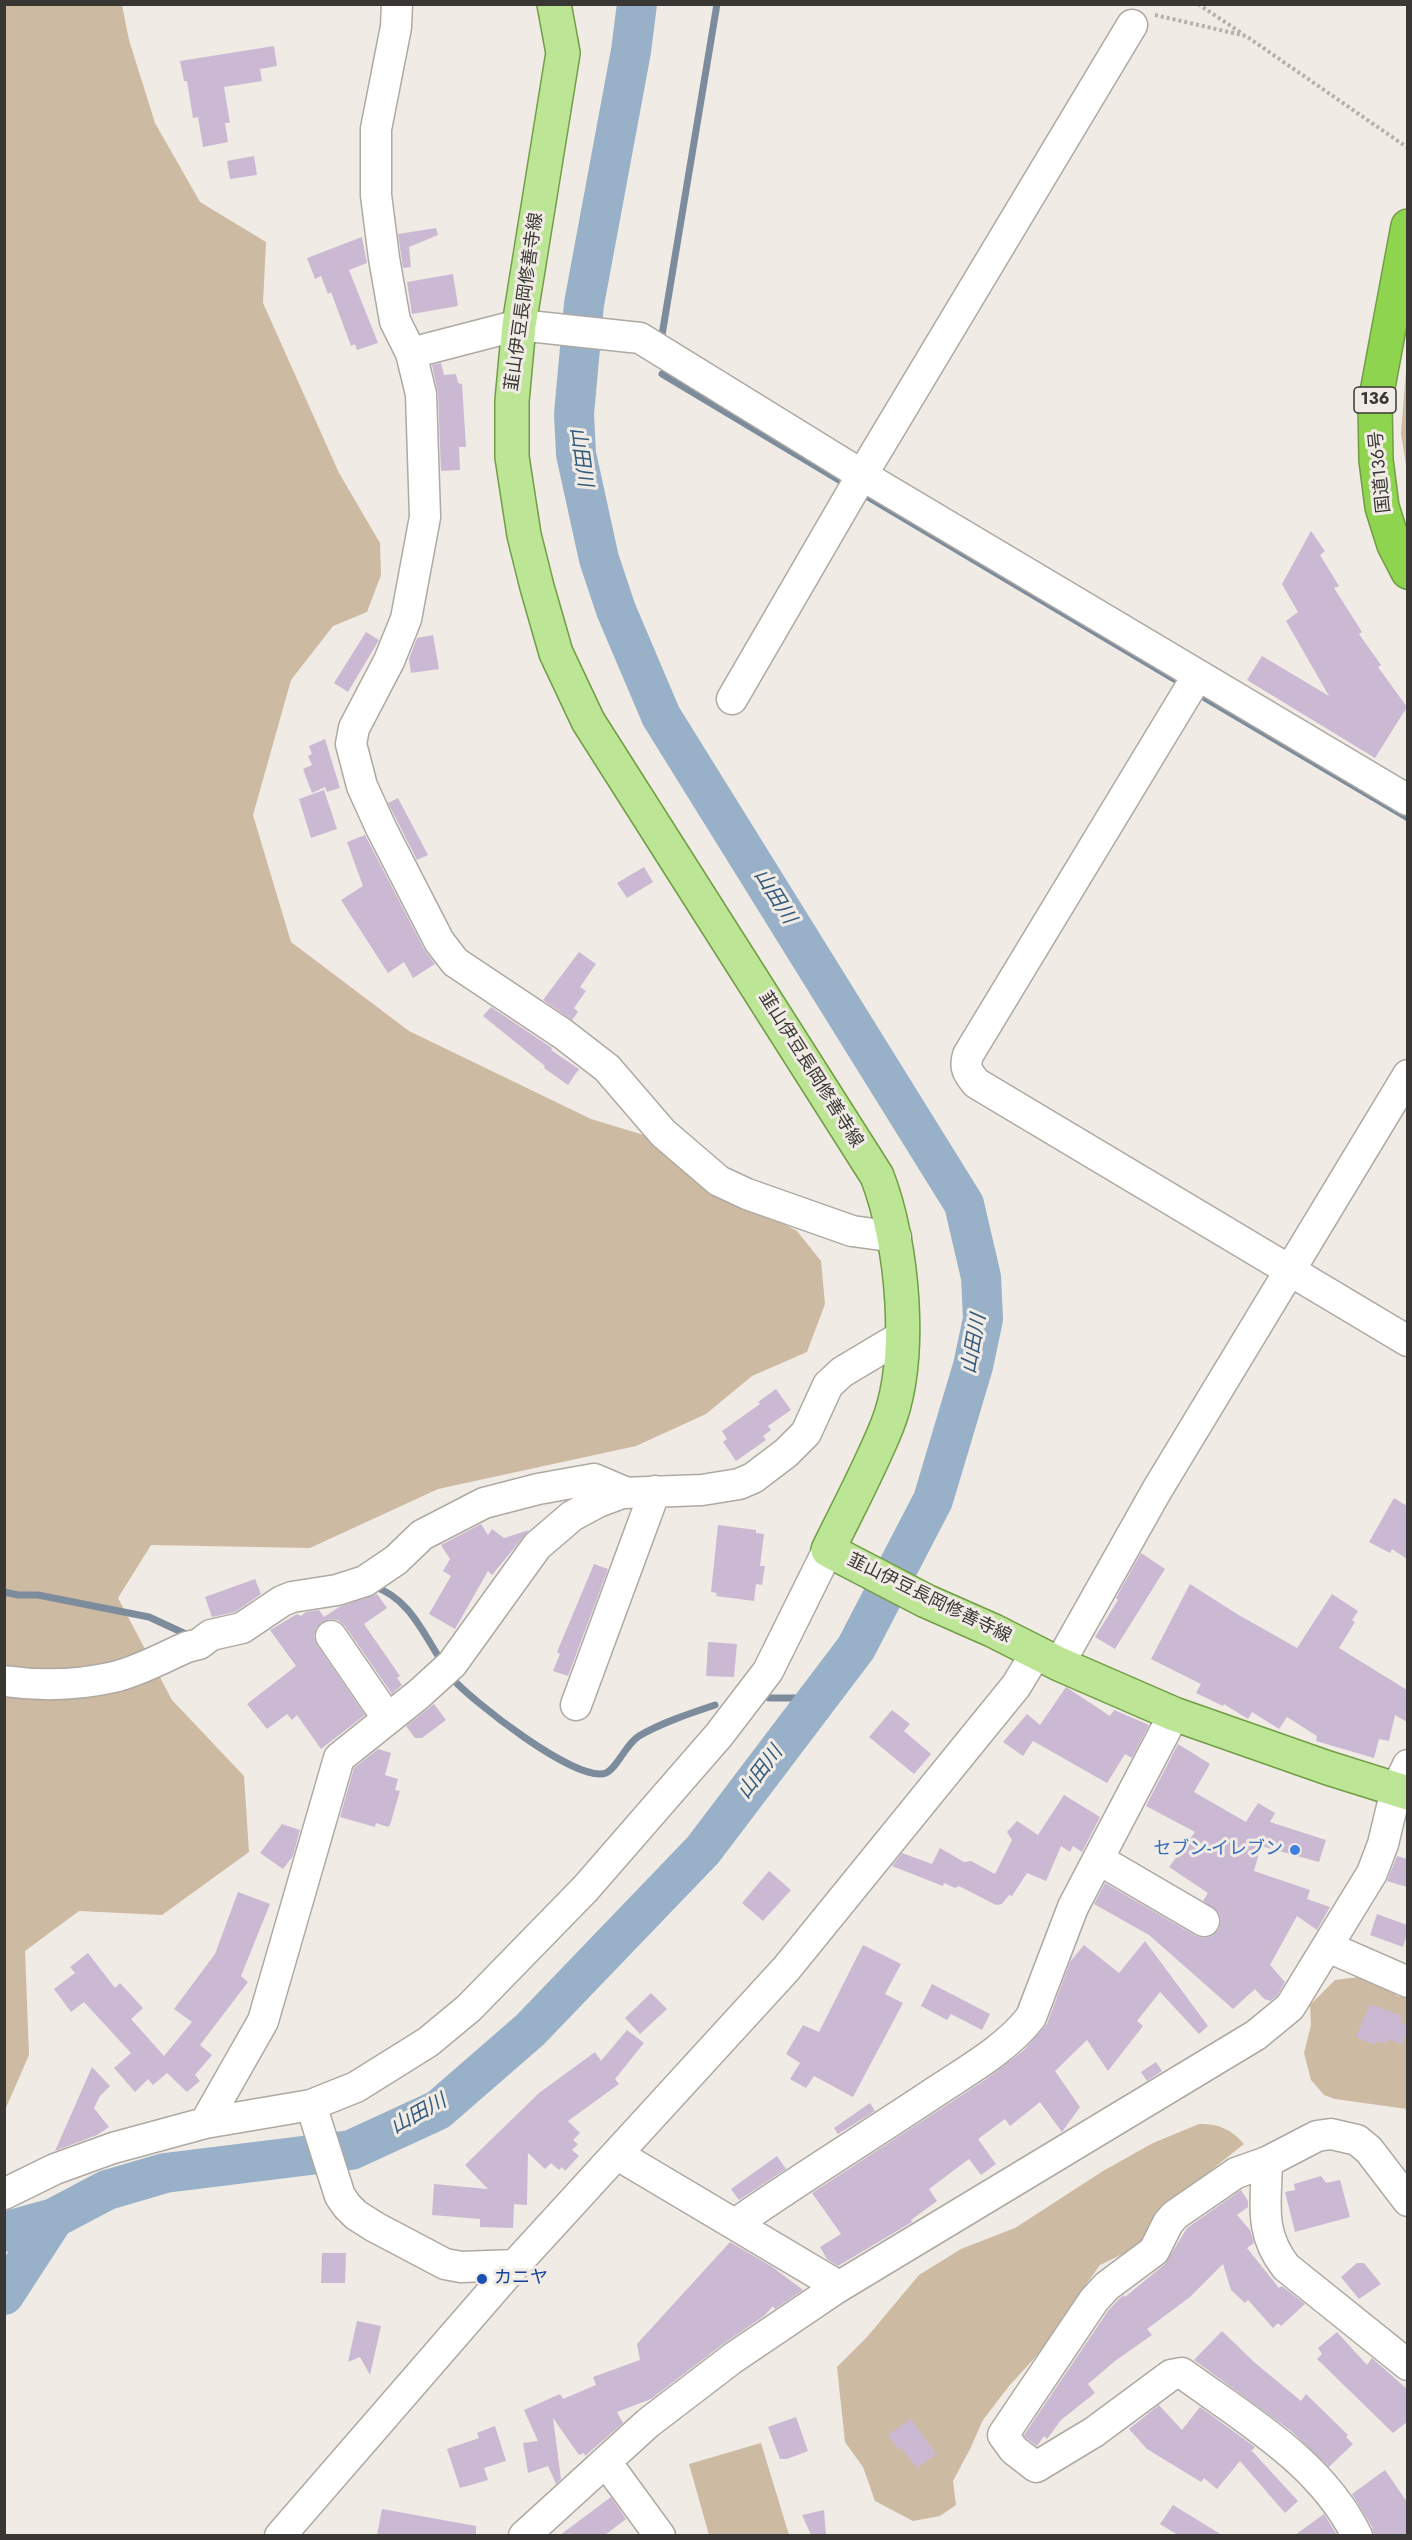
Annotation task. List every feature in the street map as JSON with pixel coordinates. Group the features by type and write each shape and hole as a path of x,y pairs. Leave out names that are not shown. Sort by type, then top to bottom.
{"highway":[{"name":"国道136号","path":"1407,226 1375,403 1376,460 1382,507 1394,545 1407,572"}],"main road":[{"name":"韮山伊豆長岡修善寺線","path":"554,4 563,53 519,325 512,401 512,457 524,535 556,653 588,722 877,1176 888,1205 896,1237 904,1335 898,1379 888,1425 836,1553 926,1601 1174,1714 1404,1783"}],"street":[{"path":"397,4 396,27 376,129 376,195 395,321 411,353 421,394 425,517 406,619 389,661 354,729 351,744 362,786 439,940 455,962 563,1034 608,1068 663,1133 719,1181 747,1194 852,1232 896,1237"},
{"path":"732,699 862,475 1132,25"},
{"path":"411,353 519,325 639,338 862,475 1407,800"},
{"path":"1198,675 968,1055 967,1073 976,1083 1407,1341"},
{"path":"280,2535 515,2265 786,1969 1016,1686 1047,1658 1157,1490 1407,1075"},
{"path":"205,2123 263,2021 339,1758 419,1694 446,1669 537,1546 572,1516 598,1502 641,1492 702,1490 739,1484 753,1478 786,1453 806,1433 828,1385 842,1371 904,1335"},
{"path":"4,1680 23,1683 72,1683 116,1677 202,1641 242,1628 282,1601 292,1597 337,1590 364,1581 396,1560 422,1535 484,1503 538,1489 594,1479 641,1492"},
{"path":"576,1705 641,1492"},
{"path":"4,2194 55,2169 113,2148 205,2123 311,2105 356,2087 428,2042 469,2008 586,1888 720,1735 768,1671 836,1553"},
{"path":"331,1636 388,1719"},
{"path":"735,2224 800,2178 887,2125 969,2069 1023,2027 1035,2007 1072,1907 1174,1714"},
{"path":"531,2533 648,2422 696,2384 836,2289 1256,2035 1290,2007 1372,1873 1404,1783"},
{"path":"1098,1859 1204,1921"},
{"path":"1328,1947 1407,1982"},
{"path":"311,2105 340,2196 356,2215 445,2264 515,2265"},
{"path":"1357,2535 1346,2512 1320,2481 1267,2434 1182,2373 1171,2375 1094,2432 1036,2467 1014,2451 1003,2435 1094,2300 1107,2286 1154,2251 1175,2215 1236,2173 1267,2162 1317,2136 1331,2134 1357,2140 1369,2150 1407,2201"},
{"path":"618,2155 830,2281 836,2289"},
{"path":"1267,2162 1267,2231 1274,2251 1286,2267 1407,2365"},
{"path":"606,2462 651,2532"}],"path":[{"path":"1198,4 1407,148"},
{"path":"1132,25 1138,17 1153,14 1246,36"}],"shaded area":[{"path":"5,5 122,5 129,40 155,123 200,202 266,242 263,303 339,473 380,543 381,575 367,612 333,626 291,680 253,815 291,942 409,1031 591,1119 647,1136 706,1182 797,1231 821,1261 825,1304 807,1352 752,1376 706,1414 636,1446 438,1489 310,1548 151,1545 118,1598 172,1700 244,1776 249,1852 162,1915 79,1911 25,1951 29,2055 5,2110"},
{"path":"1408,357 1407,471 1401,434"},
{"path":"1359,1977 1387,1987 1397,1996 1407,1998 1407,2109 1335,2099 1324,2095 1311,2080 1304,2053 1311,2025 1310,2005 1335,1980"},
{"path":"1199,2124 1224,2128 1244,2144 1185,2191 1157,2217 1137,2247 1100,2265 1062,2318 1050,2341 1009,2386 983,2420 953,2481 956,2505 940,2516 913,2521 875,2501 863,2467 845,2442 837,2367 867,2337 919,2275 961,2249 1015,2228 1103,2171 1153,2143"},
{"path":"761,2443 789,2535 709,2535 689,2464"}],"building":[{"path":"274,46 277,66 260,69 262,81 224,87 230,123 225,123 228,142 203,147 198,117 193,118 187,81 184,81 180,61"},
{"path":"254,156 257,175 230,179 227,161"},
{"path":"436,228 438,235 409,247 411,267 403,268 398,234"},
{"path":"362,237 367,263 349,270 378,343 357,350 355,344 351,346 331,292 328,294 321,276 315,279 307,258"},
{"path":"453,274 458,306 412,314 407,282"},
{"path":"441,363 444,375 456,374 458,383 462,384 466,447 459,447 460,470 441,471 438,393 432,365"},
{"path":"1311,531 1325,551 1320,555 1339,586 1334,588 1362,632 1359,634 1381,665 1378,667 1407,707 1375,758 1247,680 1262,656 1329,696 1286,621 1298,612 1282,584"},
{"path":"366,632 379,640 348,692 334,683"},
{"path":"433,635 439,669 411,673 409,659 417,638"},
{"path":"325,739 340,788 327,792 325,787 312,793 303,769 312,765 308,756 312,754 309,746"},
{"path":"324,790 337,829 311,838 299,799"},
{"path":"398,798 428,855 417,860 388,803"},
{"path":"365,835 424,949 435,964 413,978 404,962 388,973 341,900 363,886 347,842"},
{"path":"644,867 653,882 627,898 617,883"},
{"path":"579,952 596,964 580,987 586,991 574,1008 578,1012 572,1020 543,1000"},
{"path":"491,1007 579,1069 568,1085 544,1068 545,1066 483,1016"},
{"path":"776,1389 791,1410 768,1426 771,1430 763,1436 766,1440 736,1461 723,1442 727,1439 722,1431 760,1404 758,1402"},
{"path":"1394,1498 1407,1506 1407,1559 1392,1549 1390,1553 1369,1542"},
{"path":"481,1524 488,1535 492,1529 504,1538 529,1530 492,1575 488,1571 455,1629 429,1614 451,1576 443,1571 450,1559 441,1545"},
{"path":"718,1525 756,1530 756,1533 764,1534 760,1566 765,1566 762,1585 756,1584 754,1601 716,1596 717,1593 711,1592"},
{"path":"1141,1553 1165,1569 1115,1649 1095,1637 1118,1600 1116,1598"},
{"path":"594,1564 608,1569 568,1676 553,1671 560,1654 557,1652"},
{"path":"255,1579 261,1594 235,1612 212,1617 205,1597"},
{"path":"1190,1584 1297,1648 1332,1594 1358,1611 1352,1620 1355,1622 1339,1648 1407,1690 1407,1722 1395,1715 1389,1741 1379,1739 1374,1758 1316,1741 1317,1736 1287,1717 1279,1729 1252,1712 1248,1719 1224,1704 1223,1706 1196,1693 1201,1684 1151,1659"},
{"path":"377,1594 387,1608 364,1624 400,1676 397,1678 402,1685 392,1694 345,1626 338,1620 329,1619 316,1628 314,1637 317,1645 365,1715 321,1749 297,1715 292,1720 287,1714 267,1729 247,1704 296,1666 270,1630 297,1614 301,1616 306,1612 319,1610 324,1617 339,1607"},
{"path":"708,1642 737,1644 734,1677 706,1676"},
{"path":"1066,1687 1110,1716 1114,1710 1149,1725 1132,1758 1125,1754 1107,1783 1033,1741 1023,1756 1003,1742 1027,1714 1040,1725"},
{"path":"434,1704 446,1720 422,1738 415,1738 406,1726"},
{"path":"892,1710 910,1724 904,1731 931,1754 914,1774 869,1737"},
{"path":"1178,1744 1210,1764 1194,1792 1246,1822 1258,1803 1275,1813 1270,1822 1326,1840 1319,1862 1261,1846 1254,1871 1310,1890 1307,1899 1330,1907 1317,1930 1297,1916 1270,1965 1285,1982 1277,1996 1270,2001 1264,1999 1255,1989 1233,2009 1149,1935 1094,1904 1105,1883 1196,1936 1204,1938 1212,1936 1219,1929 1221,1921 1219,1913 1203,1901 1208,1893 1169,1867 1195,1832 1146,1806"},
{"path":"378,1749 391,1753 385,1775 398,1779 395,1790 400,1791 388,1827 376,1823 375,1827 340,1817 354,1768"},
{"path":"1064,1795 1100,1817 1082,1852 1073,1846 1070,1852 1061,1846 1046,1881 1027,1873 1012,1896 1009,1895 1002,1904 996,1905 959,1886 955,1888 944,1883 943,1886 892,1866 902,1853 932,1864 940,1848 964,1862 971,1861 995,1874 1012,1840 1007,1832 1017,1821 1038,1835"},
{"path":"282,1824 300,1830 293,1856 283,1869 260,1853"},
{"path":"1397,1856 1407,1859 1407,1887 1387,1881"},
{"path":"769,1871 791,1890 763,1921 742,1903"},
{"path":"238,1892 270,1904 241,1976 248,1982 200,2045 212,2055 195,2075 200,2081 187,2092 167,2073 153,2085 148,2079 135,2092 114,2068 131,2053 84,2002 71,2012 54,1989 75,1973 70,1967 88,1953 115,1988 120,1983 143,2008 131,2019 164,2056 192,2022 174,2009 215,1954"},
{"path":"1377,1914 1407,1925 1403,1947 1370,1935"},
{"path":"1145,1941 1208,2026 1199,2034 1160,1992 1137,2021 1143,2026 1108,2071 1087,2040 1055,2071 1080,2107 1062,2132 1040,2102 1010,2126 1005,2119 978,2139 996,2164 981,2175 969,2159 929,2189 937,2201 911,2220 912,2222 838,2266 827,2259 820,2247 841,2234 812,2193 985,2080 1023,2051 1047,2024 1070,1962 1084,1945 1119,1973"},
{"path":"863,1945 901,1964 885,1994 903,2003 853,2097 814,2076 806,2088 790,2079 800,2063 786,2054 803,2025 819,2032"},
{"path":"932,1984 990,2014 982,2030 951,2014 947,2020 921,2006"},
{"path":"651,1993 667,2009 640,2034 625,2018"},
{"path":"1370,2004 1402,2016 1400,2022 1407,2025 1407,2030 1402,2045 1388,2039 1386,2044 1377,2041 1375,2045 1356,2037"},
{"path":"627,2030 644,2043 615,2079 619,2084 568,2121 580,2133 573,2140 578,2144 572,2150 579,2156 565,2171 562,2167 559,2170 551,2163 545,2169 528,2153 527,2205 514,2204 513,2228 480,2227 480,2219 432,2215 434,2184 488,2189 465,2165 539,2093 595,2052 601,2061"},
{"path":"1156,2062 1162,2071 1147,2081 1141,2072"},
{"path":"92,2067 110,2086 100,2096 94,2108 109,2127 97,2135 55,2151"},
{"path":"870,2103 875,2111 838,2134 834,2128"},
{"path":"777,2156 786,2169 739,2200 731,2189"},
{"path":"1321,2176 1326,2183 1340,2180 1350,2217 1295,2232 1285,2192 1295,2190 1294,2184"},
{"path":"1241,2190 1248,2201 1248,2207 1237,2215 1250,2230 1254,2243 1247,2248 1279,2288 1282,2286 1305,2304 1281,2326 1278,2323 1273,2328 1248,2300 1245,2303 1231,2290 1223,2264 1190,2297 1147,2329 1152,2335 1115,2361 1088,2384 1095,2393 1061,2420 1047,2439 1044,2436 1037,2446 1026,2438 1024,2435 1108,2311 1119,2299 1124,2295 1125,2297 1165,2264 1187,2228"},
{"path":"730,2242 771,2266 803,2290 775,2309 773,2306 764,2316 651,2399 617,2412 623,2423 585,2456 584,2453 579,2455 553,2418 561,2479 556,2484 548,2466 528,2473 523,2443 538,2441 524,2410 560,2394 563,2399 596,2385 593,2377 640,2360 637,2344"},
{"path":"322,2253 346,2253 345,2283 321,2283"},
{"path":"1357,2263 1364,2263 1381,2284 1359,2299 1341,2277"},
{"path":"357,2321 381,2326 370,2375 360,2357 348,2362"},
{"path":"1222,2331 1254,2362 1301,2401 1306,2394 1348,2435 1346,2437 1353,2444 1329,2467 1291,2431 1194,2360"},
{"path":"1337,2332 1367,2365 1372,2358 1407,2389 1407,2422 1393,2433 1317,2359 1322,2354 1318,2348"},
{"path":"1159,2405 1182,2430 1200,2407 1255,2447 1249,2453 1252,2451 1298,2501 1285,2513 1240,2461 1217,2489 1204,2478 1201,2482 1147,2449 1129,2429"},
{"path":"796,2417 808,2451 787,2459 780,2459 768,2427"},
{"path":"911,2419 936,2454 917,2468 888,2435"},
{"path":"495,2426 506,2461 484,2468 488,2480 460,2488 447,2449 479,2438 477,2433"},
{"path":"1385,2470 1407,2502 1407,2535 1374,2535 1372,2527 1352,2494"},
{"path":"611,2497 626,2519 605,2535 560,2535"},
{"path":"1173,2505 1222,2535 1178,2535 1160,2524"},
{"path":"382,2509 476,2526 476,2535 377,2535"},
{"path":"824,2510 826,2535 811,2535 802,2515"},
{"path":"1324,2514 1337,2535 1295,2535"}],"waterway":[{"name":"山田川","path":"4,2295 54,2218 107,2190 165,2173 351,2150 438,2110 530,2030 703,1850 856,1648 933,1500 973,1366 983,1319 981,1277 964,1204 661,716 616,610 599,559 576,454 574,414 584,304 631,51 637,4"},
{"path":"662,335 717,4"},
{"path":"662,374 844,483"},
{"path":"863,494 1174,679"},
{"path":"1205,698 1408,818"},
{"path":"372,1586 385,1591 405,1607 422,1629 443,1664"},
{"path":"4,1592 38,1595 149,1617 190,1636"},
{"path":"450,1676 478,1702 524,1737 572,1766 592,1773 606,1773 634,1740 648,1731 715,1705"},
{"path":"769,1698 818,1698"},
{"path":"4,2232 54,2218"}],"place":[{"name":"セブン-イレブン","path":"1295,1850"},
{"name":"カニヤ","path":"482,2279"}]}
